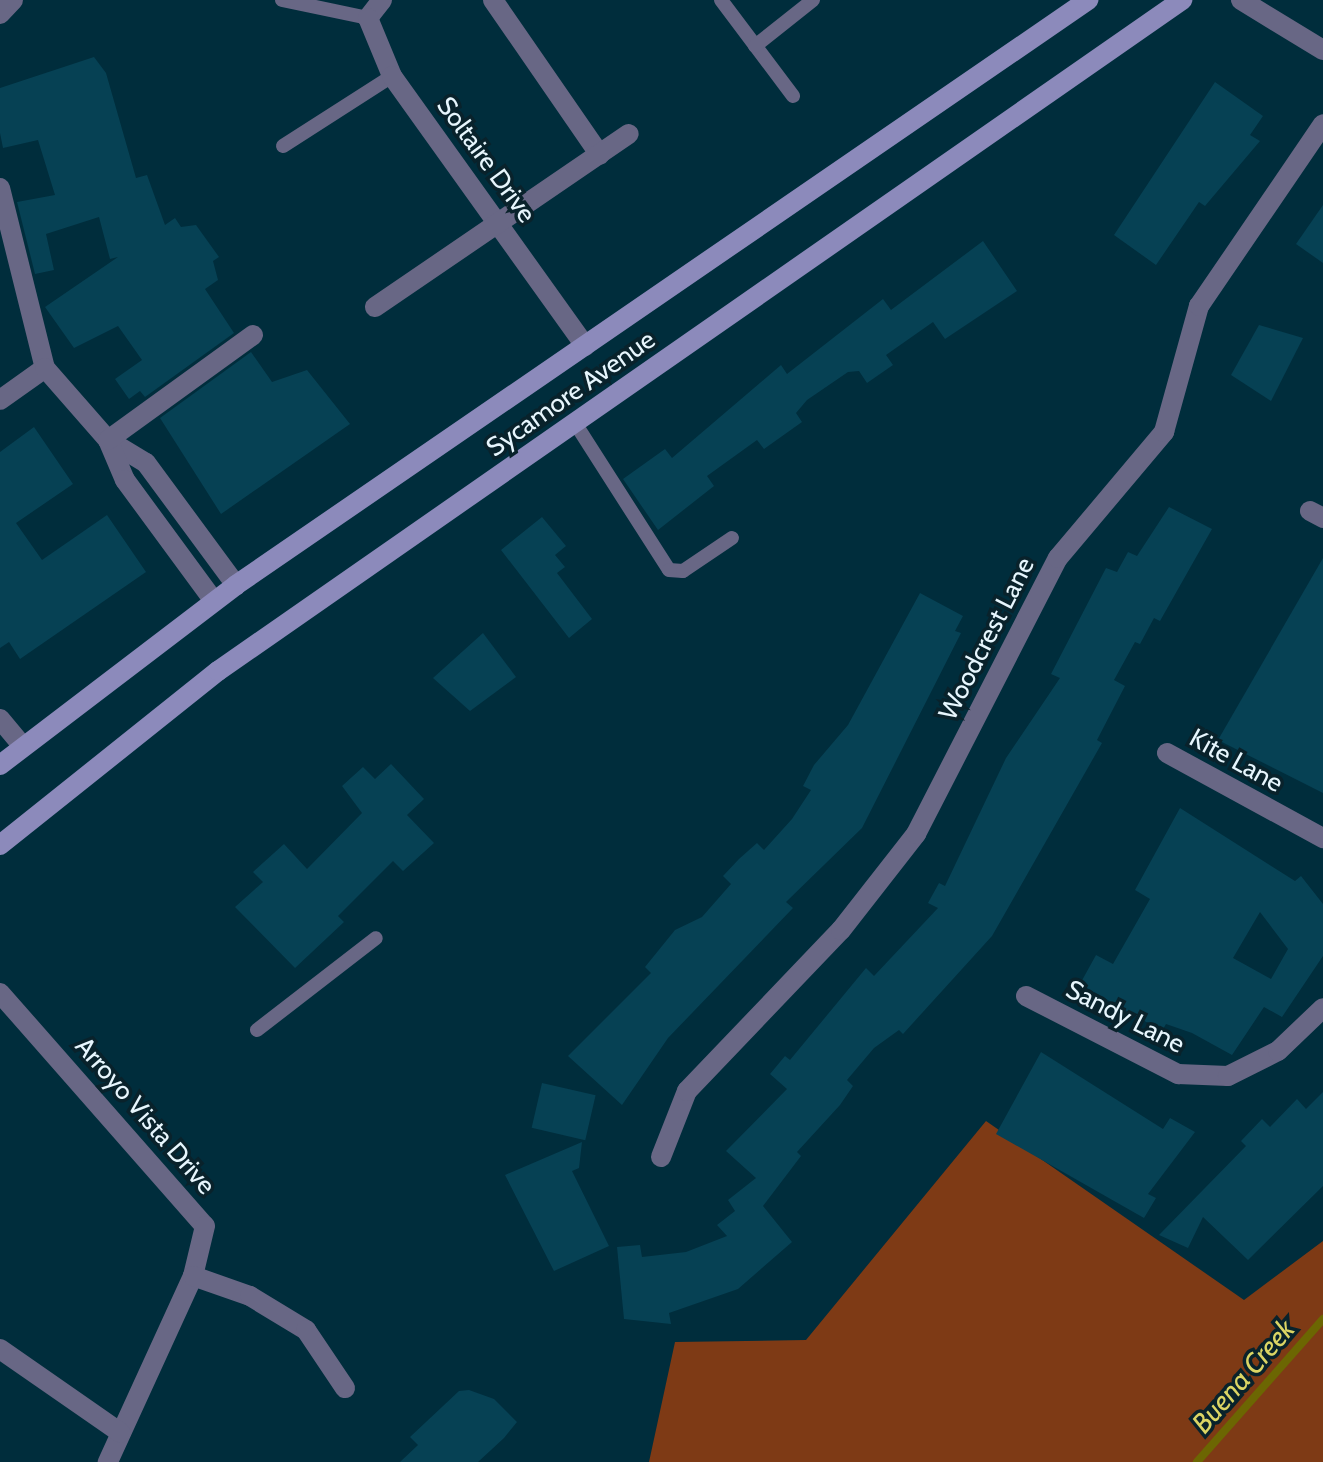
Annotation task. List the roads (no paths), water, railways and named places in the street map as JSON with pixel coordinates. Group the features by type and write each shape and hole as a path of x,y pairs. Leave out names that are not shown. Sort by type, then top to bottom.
{"main road":[{"name":"Sycamore Avenue","path":"0,765 236,585 1088,0"},
{"name":"Sycamore Avenue","path":"0,845 218,671 1182,0"}],"street":[{"path":"0,14 13,0"},
{"path":"368,18 382,0"},
{"path":"493,0 600,155"},
{"path":"1241,0 1323,50"},
{"name":"Soltaire Drive","path":"368,18 392,76 501,223 585,346"},
{"name":"Woodcrest Lane","path":"661,1157 687,1091 841,930 916,834 1058,558 1142,466 1164,432 1199,306 1323,124"},
{"path":"375,307 629,134"},
{"path":"0,188 45,368 108,440 146,463 236,585"},
{"path":"108,440 253,335"},
{"path":"0,400 45,368"},
{"path":"108,440 125,480 214,601"},
{"path":"0,719 23,746"},
{"name":"Kite Lane","path":"1167,753 1323,838"},
{"name":"Arroyo Vista Drive","path":"0,993 205,1226 193,1276 108,1462"},
{"name":"Sandy Lane","path":"1026,996 1178,1074 1228,1076 1278,1051 1323,1008"},
{"path":"193,1276 250,1296 306,1330 345,1388"},
{"path":"0,1349 121,1433"}],"lane":[{"path":"282,0 368,18"},
{"path":"721,0 793,96"},
{"path":"755,46 813,0"},
{"path":"283,146 392,76"},
{"path":"575,423 669,570 683,571 732,538"},
{"path":"257,1030 376,938"}],"waterway":[{"name":"Buena Creek","path":"1197,1462 1323,1319"}]}
